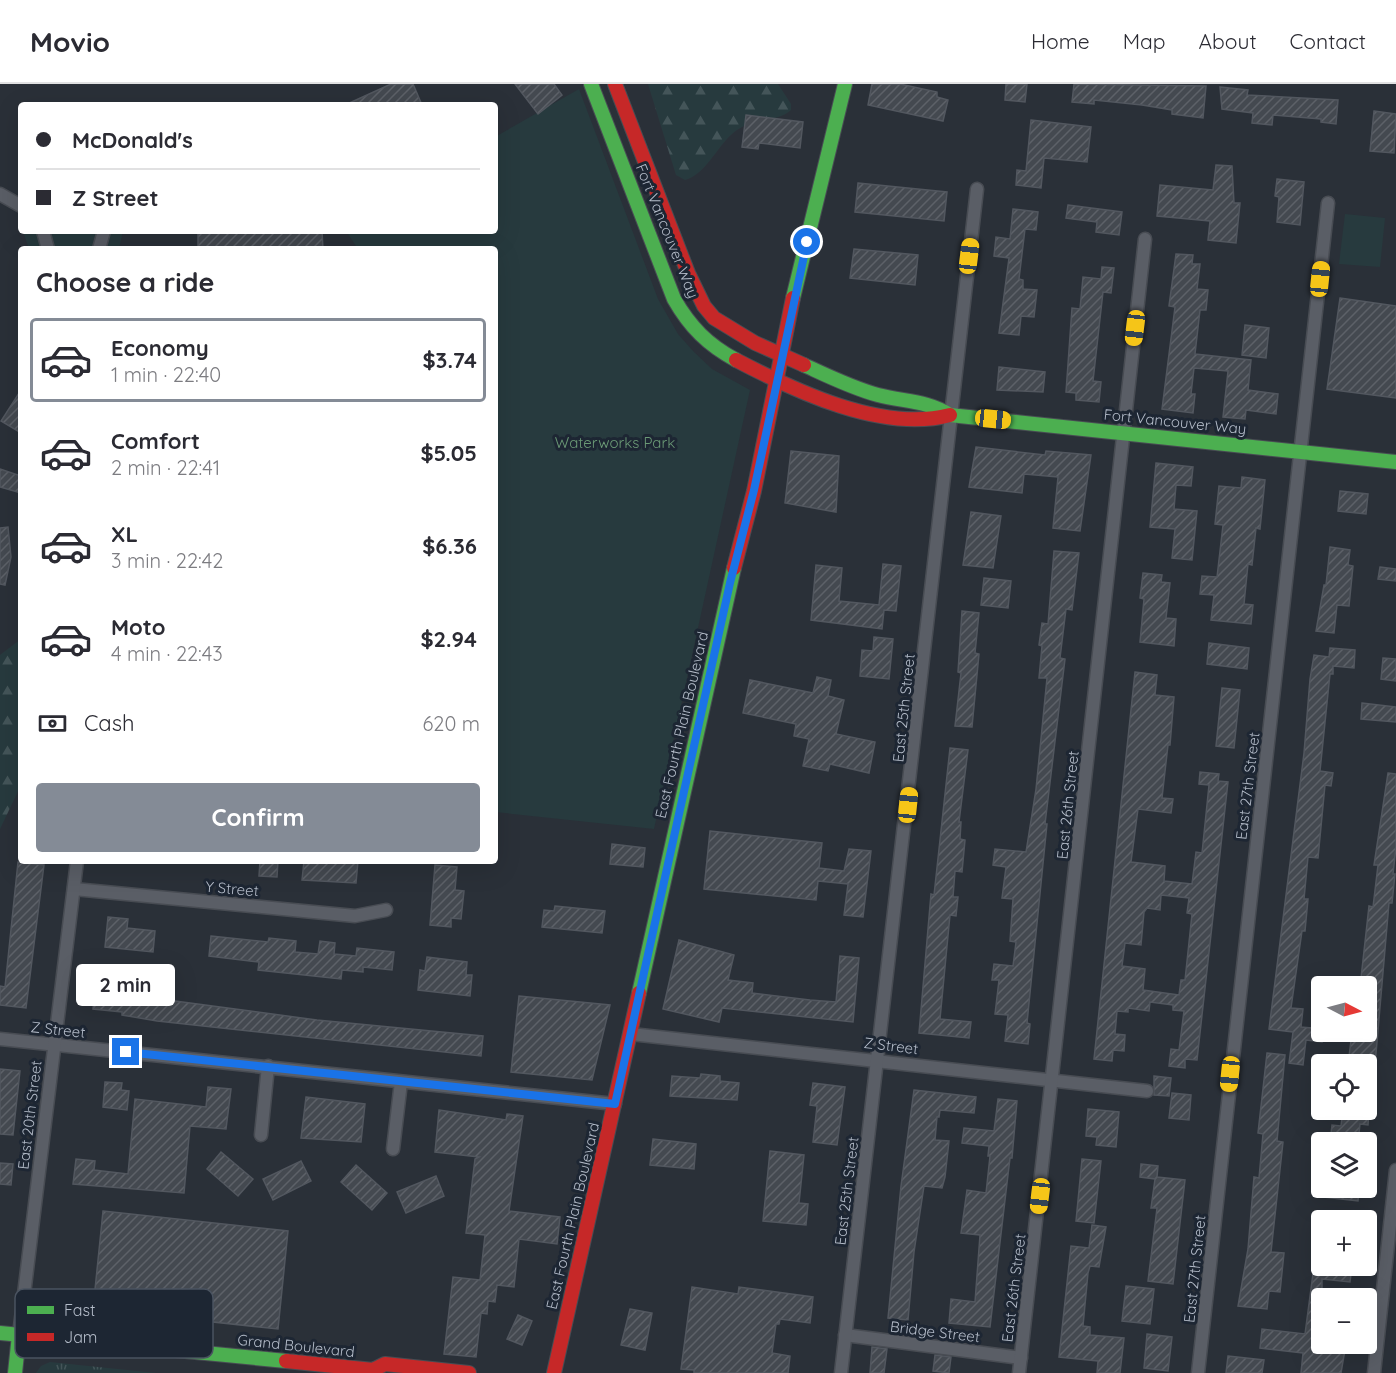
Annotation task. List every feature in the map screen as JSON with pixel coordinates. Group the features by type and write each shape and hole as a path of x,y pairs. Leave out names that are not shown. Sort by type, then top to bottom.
{"main road":[{"name":"Fort Vancouver Way","path":"591,84 666,280 686,317 694,329 715,348 778,378 841,404 876,413 932,421 950,415 1396,462"},
{"name":"Fort Vancouver Way","path":"615,84 688,273 704,306 726,326 782,356 862,391 934,405 950,415"},
{"name":"East Fourth Plain Boulevard","path":"554,1373 778,378 796,282 845,84"},
{"name":"Grand Boulevard","path":"0,1334 15,1335"},
{"name":"Grand Boulevard","path":"213,1355 375,1372 385,1364 470,1373"},
{"name":"East 20th Street","path":"15,1373 17,1358"}],"street":[{"name":"East 25th Street","path":"841,1373 879,1059 977,189"},
{"path":"0,194 18,204"},
{"name":"East 27th Street","path":"1198,1373 1328,203"},
{"name":"East 26th Street","path":"1019,1373 1145,239"},
{"name":"East 20th Street","path":"25,1289 77,864"},
{"name":"Y Street","path":"74,889 355,916 386,910"},
{"name":"Z Street","path":"631,1034 879,1059 1148,1091"},
{"name":"Z Street","path":"0,1040 268,1066 615,1104"},
{"path":"261,1135 268,1066"},
{"path":"393,1149 401,1082"},
{"path":"1374,1373 1396,1170"},
{"name":"Bridge Street","path":"845,1335 1021,1358"}],"green space":[{"path":"648,84 778,84 791,104 791,110 778,117 740,128 726,140 699,172 685,180 676,175"},
{"name":"Waterworks Park","path":"579,89 658,299 678,334 694,352 712,369 750,390 654,829 498,812 498,246 356,246 348,234 498,234 498,135"},
{"path":"1345,214 1385,218 1380,267 1339,264"},
{"path":"24,234 122,234 120,246 28,246"},
{"path":"18,641 18,791 0,829 0,655"},
{"path":"50,1362 156,1373 36,1373 41,1366"}],"building":[{"path":"391,84 413,84 421,102 352,102"},
{"path":"515,84 554,84 562,95 538,114"},
{"path":"872,84 900,84 937,92 937,97 948,100 943,121 868,105"},
{"path":"1006,84 1027,84 1025,102 1005,100"},
{"path":"1074,84 1206,86 1203,118 1172,114 1172,110 1142,105 1094,100 1094,104 1072,102"},
{"path":"1220,87 1248,90 1247,95 1338,100 1336,124 1321,122 1321,119 1273,115 1272,125 1252,123 1253,113 1222,109"},
{"path":"1374,111 1396,114 1394,153 1370,151"},
{"path":"746,115 803,122 800,148 759,143 758,149 742,147"},
{"path":"1031,120 1091,127 1087,162 1044,158 1041,188 1016,185 1017,170 1026,171"},
{"path":"1216,165 1232,166 1234,203 1240,203 1236,243 1208,240 1210,221 1157,216 1160,185 1213,190"},
{"path":"1277,179 1304,182 1300,225 1277,222 1279,197 1275,196"},
{"path":"858,183 947,192 944,221 855,212"},
{"path":"1068,205 1122,212 1119,235 1096,232 1097,222 1066,218"},
{"path":"1013,209 1038,212 1036,230 1025,229 1019,279 1023,280 1023,289 1037,290 1034,317 1021,316 1019,335 999,333 1009,258 994,256 996,237 1010,239"},
{"path":"198,234 322,234 323,246 198,246"},
{"path":"854,249 918,255 915,285 850,278"},
{"path":"1176,254 1193,255 1192,264 1200,264 1197,289 1208,290 1206,310 1200,310 1195,354 1251,360 1248,390 1278,394 1276,414 1246,410 1245,419 1223,417 1228,371 1194,368 1191,394 1195,394 1193,413 1162,409 1175,307 1169,306"},
{"path":"1102,267 1114,268 1111,293 1103,292 1093,381 1101,382 1099,402 1076,400 1076,393 1066,392 1072,308 1080,309 1083,277 1101,279"},
{"path":"1340,298 1396,306 1396,398 1327,389"},
{"path":"1245,325 1269,328 1266,358 1242,355"},
{"path":"999,367 1045,372 1043,392 997,390"},
{"path":"18,395 18,431 1,421"},
{"path":"976,447 1045,455 1046,451 1091,455 1080,531 1053,528 1058,477 1024,474 1022,493 969,487"},
{"path":"791,451 839,456 836,512 785,503"},
{"path":"1156,463 1193,467 1191,486 1176,485 1174,509 1197,511 1192,560 1172,558 1175,529 1150,527"},
{"path":"0,469 18,475 18,492 0,487"},
{"path":"1242,477 1265,480 1260,529 1256,528 1252,565 1248,564 1244,604 1253,605 1251,624 1211,620 1214,595 1200,594 1202,576 1217,577 1223,525 1215,524 1219,486 1241,488"},
{"path":"1340,491 1368,494 1366,514 1338,511"},
{"path":"971,512 1001,516 993,568 963,565"},
{"path":"8,527 11,557 5,585 0,584 0,528"},
{"path":"1330,547 1350,550 1348,565 1353,566 1349,606 1337,605 1334,633 1316,631 1324,585 1326,585"},
{"path":"1054,551 1079,553 1072,610 1066,609 1060,658 1065,659 1045,824 1047,824 1027,1023 1030,1024 1028,1044 1005,1041 1008,1015 995,1014 999,980 992,980 994,964 1013,966 1016,942 1010,941 1013,899 1002,898 1006,867 993,865 995,849 1026,852 1036,789 1047,678 1039,678 1042,646 1039,645 1042,623 1048,624"},
{"path":"883,564 901,566 896,611 884,610 882,629 811,620 816,565 842,568 839,601 879,605"},
{"path":"1380,567 1396,569 1396,581 1378,579"},
{"path":"1143,573 1162,575 1161,582 1170,583 1166,618 1176,619 1174,646 1140,642 1144,599 1140,598"},
{"path":"984,578 1011,581 1008,608 981,605"},
{"path":"962,611 979,613 975,653 979,654 972,727 955,726 961,673 958,672"},
{"path":"874,637 893,639 889,679 860,676 862,650 873,651"},
{"path":"1209,643 1249,648 1247,669 1207,664"},
{"path":"1330,648 1355,650 1354,668 1333,666 1333,674 1330,674 1320,771 1333,773 1331,786 1325,785 1318,858 1308,857 1304,899 1308,899 1305,931 1302,931 1291,1008 1303,1009 1301,1027 1311,1028 1311,1041 1306,1040 1303,1065 1289,1063 1293,1032 1269,1029 1304,753 1310,679 1314,655 1329,657"},
{"path":"1383,658 1396,659 1396,681 1381,679"},
{"path":"1135,672 1157,675 1155,695 1174,697 1162,798 1173,799 1171,813 1138,809 1131,862 1165,866 1164,881 1192,884 1196,852 1202,853 1209,785 1199,784 1200,772 1219,774 1218,781 1228,782 1197,1060 1185,1059 1185,1068 1169,1066 1171,1049 1179,1050 1184,1011 1173,1010 1173,1005 1150,1002 1149,1011 1128,1008 1128,1012 1117,1011 1115,1034 1125,1035 1124,1051 1113,1050 1112,1061 1094,1059","holes":["1161,895 1189,898 1187,913 1192,914 1185,980 1181,980 1179,995 1143,990 1145,969 1122,966 1125,943 1141,945 1144,912 1147,908 1160,910"]},
{"path":"817,677 831,680 828,696 844,700 836,734 875,742 869,773 830,764 828,771 803,766 809,739 794,736 796,724 743,713 750,680 813,693"},
{"path":"1222,688 1240,690 1234,748 1216,746"},
{"path":"1362,703 1396,707 1396,722 1361,719"},
{"path":"950,748 968,750 959,822 961,822 960,839 965,840 962,872 955,871 953,897 958,897 956,916 950,915 940,1019 971,1022 969,1038 919,1033 931,894 934,895"},
{"path":"1388,773 1396,774 1396,847 1393,874 1395,874 1392,903 1389,903 1377,1042 1377,976 1361,976 1369,906 1373,907 1378,865 1374,865"},
{"path":"710,831 822,843 819,868 844,871 849,849 871,851 863,917 844,915 848,884 818,881 816,900 704,889"},
{"path":"612,844 645,848 643,867 610,864"},
{"path":"18,862 18,864 44,865 26,1008 0,1005 0,986 5,987"},
{"path":"260,864 278,864 277,877 259,876"},
{"path":"304,864 358,864 356,883 302,880"},
{"path":"435,865 457,867 455,890 464,891 461,919 451,918 451,927 430,925"},
{"path":"555,906 605,911 602,933 542,927 544,910 554,911"},
{"path":"108,917 128,919 127,928 155,931 153,952 105,947"},
{"path":"211,936 268,942 269,938 296,941 295,952 318,954 320,941 335,943 334,954 356,956 357,948 394,952 392,970 363,967 363,972 342,970 341,979 258,970 259,962 209,956"},
{"path":"679,940 734,955 728,980 753,983 752,993 810,1000 836,1002 840,956 859,958 853,1022 722,1008 719,1022 663,1009"},
{"path":"427,957 467,962 466,975 472,975 470,996 418,990 420,970 425,971"},
{"path":"97,972 117,974 115,993 317,1020 483,1036 481,1056 157,1021 122,1015 122,1012 93,1009"},
{"path":"519,996 610,1005 592,1080 511,1072"},
{"path":"1351,1042 1377,1042 1376,1054 1349,1054"},
{"path":"1267,1053 1285,1055 1277,1141 1283,1142 1271,1252 1284,1253 1280,1292 1269,1291 1267,1309 1238,1306 1248,1249 1254,1177 1259,1178 1263,1134 1258,1133"},
{"path":"0,1069 20,1071 13,1135 0,1134"},
{"path":"701,1074 720,1076 720,1081 739,1083 737,1100 670,1096 672,1076 700,1078"},
{"path":"1154,1076 1171,1078 1169,1096 1154,1095"},
{"path":"105,1082 122,1083 121,1090 129,1091 127,1110 103,1107"},
{"path":"813,1083 845,1087 837,1145 813,1142 817,1106 810,1105"},
{"path":"208,1087 231,1089 226,1129 190,1126 184,1193 73,1184 76,1159 95,1161 94,1170 128,1174 135,1099 206,1107"},
{"path":"914,1090 976,1097 974,1113 940,1110 939,1117 937,1117 935,1140 949,1141 945,1177 942,1188 924,1186 914,1252 908,1320 888,1318 901,1186"},
{"path":"1172,1093 1191,1095 1189,1120 1169,1118"},
{"path":"306,1097 365,1104 361,1142 301,1138"},
{"path":"998,1099 1017,1101 990,1327 949,1323 951,1299 975,1302 980,1235 961,1233 967,1190 986,1193 990,1156 988,1156 989,1146 962,1143 964,1128 994,1131"},
{"path":"1088,1109 1119,1112 1116,1147 1096,1145 1097,1137 1086,1136"},
{"path":"439,1110 506,1120 507,1114 523,1116 509,1211 560,1217 557,1244 519,1239 514,1287 497,1285 495,1302 488,1301 487,1314 481,1313 476,1357 444,1354 453,1277 480,1280 485,1235 466,1233 475,1159 479,1157 435,1152"},
{"path":"1342,1120 1368,1120 1368,1125 1360,1124 1359,1132 1331,1132 1332,1125 1341,1126"},
{"path":"653,1139 696,1144 694,1169 650,1165"},
{"path":"770,1151 804,1155 799,1203 808,1204 806,1225 763,1221"},
{"path":"221,1152 253,1179 238,1196 207,1169"},
{"path":"1082,1159 1101,1161 1094,1223 1076,1221"},
{"path":"301,1161 311,1181 273,1200 263,1179"},
{"path":"0,1163 13,1164 11,1185 0,1184"},
{"path":"1141,1164 1158,1166 1157,1177 1185,1180 1173,1284 1148,1281 1157,1208 1151,1208 1155,1179 1140,1177"},
{"path":"356,1165 387,1193 372,1210 341,1182"},
{"path":"436,1176 444,1196 406,1213 397,1192"},
{"path":"1332,1198 1358,1198 1358,1201"},
{"path":"103,1211 288,1231 278,1329 213,1322 213,1289 95,1289"},
{"path":"1092,1225 1106,1227 1099,1267 1090,1266 1088,1273 1083,1326 1090,1327 1090,1335 1124,1338 1120,1373 1097,1373 1098,1361 1059,1357 1071,1246 1089,1248"},
{"path":"1313,1276 1351,1276 1350,1282 1322,1279 1322,1288 1311,1288"},
{"path":"1126,1286 1154,1289 1150,1324 1122,1321"},
{"path":"692,1287 738,1294 739,1287 813,1297 810,1323 780,1319 779,1324 776,1324 772,1353 790,1356 788,1373 694,1373 694,1370 681,1369"},
{"path":"1311,1289 1311,1354 1344,1354 1341,1373 1301,1373 1303,1353 1260,1348 1262,1329 1305,1334"},
{"path":"630,1309 652,1313 645,1350 621,1345"},
{"path":"518,1315 532,1321 522,1345 507,1339"},
{"path":"1147,1334 1172,1337 1168,1371 1144,1368"},
{"path":"872,1347 887,1349 884,1373 870,1373"},
{"path":"935,1355 951,1357 949,1373 933,1371"},
{"path":"1228,1356 1264,1360 1262,1373 1226,1373"}],"traffic: fast":[{"path":"591,84 674,299 700,334 736,360"},
{"path":"793,298 845,84"},
{"path":"804,365 859,389 924,404 950,415 1396,462"},
{"path":"639,993 734,568"},
{"path":"0,1333 15,1334"},
{"path":"213,1354 286,1361"},
{"path":"15,1373 17,1358"}],"traffic: jam":[{"path":"615,84 688,273 704,306 714,318 755,343 804,365"},
{"path":"734,568 754,491 793,298"},
{"path":"736,360 812,396 868,414 924,419 950,415"},
{"path":"554,1373 639,993"},
{"path":"286,1361 373,1370 385,1364 469,1373"}],"route":[{"path":"126,1052 615,1104 730,583 754,490 796,282 807,242"}]}
